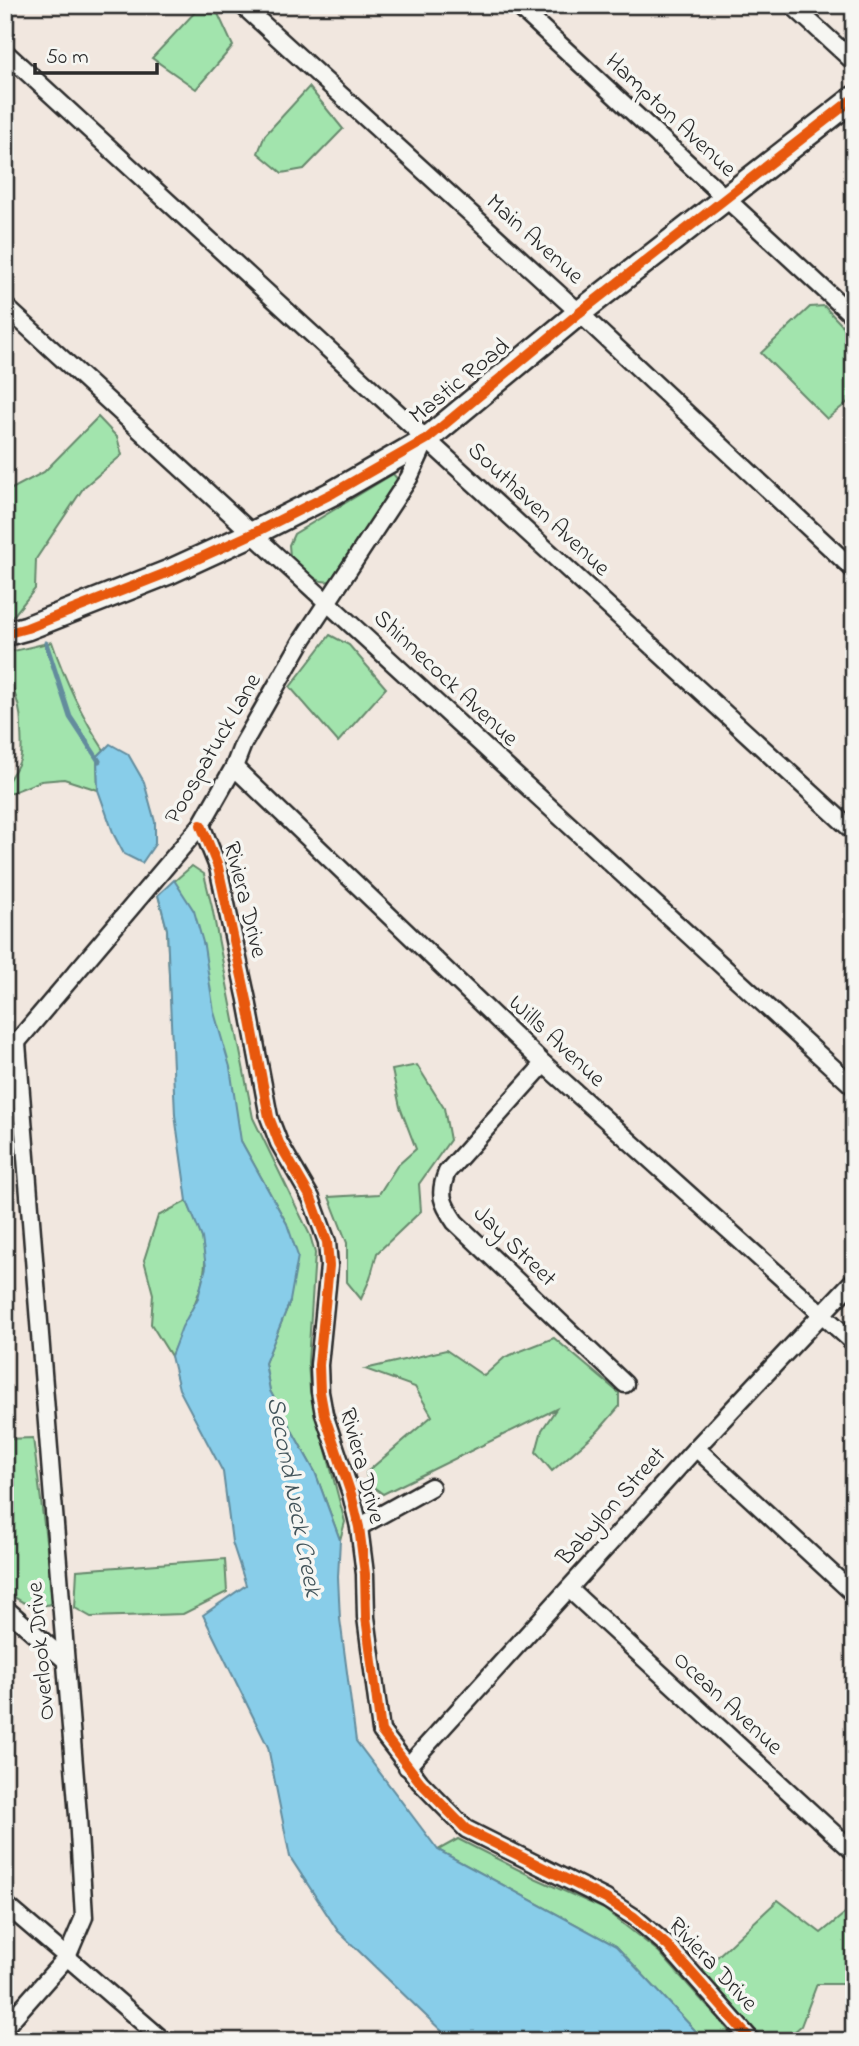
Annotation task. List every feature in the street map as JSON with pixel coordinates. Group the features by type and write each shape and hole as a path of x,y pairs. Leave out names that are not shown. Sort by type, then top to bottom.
{"main road":[{"name":"Mastic Road","path":"5,635 169,572 254,533 333,493 427,439 579,313 854,98"}],"street":[{"name":"Main Avenue","path":"242,5 854,569"},
{"name":"Hampton Avenue","path":"517,5 854,317"},
{"path":"792,5 854,62"},
{"name":"Southaven Avenue","path":"5,52 854,832"},
{"name":"Shinnecock Avenue","path":"5,306 854,1087"},
{"name":"Poospatuck Lane","path":"5,1056 201,825 234,766 243,744 303,639 409,478 427,439"},
{"name":"Wills Avenue","path":"234,766 544,1064 854,1343"},
{"name":"Riviera Drive","path":"201,825 218,867 269,1118 279,1143 311,1198 327,1242 328,1266 318,1365 320,1392 324,1414 351,1494 359,1527 381,1731 407,1767 466,1829 606,1899 634,1917 668,1946 752,2041"},
{"name":"Overlook Drive","path":"5,2027 67,1957 84,1917 17,1043"},
{"name":"Jay Street","path":"544,1064 447,1172 441,1188 444,1206 455,1223 625,1384"},
{"name":"Babylon Street","path":"407,1767 696,1448 854,1280"},
{"path":"696,1448 854,1594"},
{"path":"359,1527 431,1487"},
{"name":"Ocean Avenue","path":"569,1589 854,1852"},
{"path":"5,1608 65,1660"},
{"path":"5,1904 164,2041"}],"green space":[{"path":"206,5 214,5 233,46 196,89 152,58 196,11"},
{"path":"309,87 343,129 304,169 282,173 258,153 265,135"},
{"path":"824,306 854,338 854,397 827,419 761,353 810,307"},
{"path":"98,417 117,437 122,455 84,487 36,559 35,589 14,615 5,617 5,488 8,491 44,472"},
{"path":"393,474 401,483 334,580 316,579 290,556 289,545 294,534"},
{"path":"330,635 349,645 386,688 338,742 290,687"},
{"path":"52,642 75,698 104,750 97,757 98,790 64,779 41,781 5,795 7,785 20,760 22,748 21,717 5,653"},
{"path":"192,866 204,874 212,907 253,1118 310,1235 315,1253 308,1362 310,1390 345,1522 340,1540 315,1472 270,1391 265,1363 290,1301 287,1224 241,1141 170,994 167,929 158,895"},
{"path":"417,1065 444,1108 450,1140 419,1184 421,1211 377,1253 361,1299 347,1282 347,1243 329,1197 379,1194 397,1166 416,1149 400,1107 392,1070"},
{"path":"187,1201 202,1237 205,1268 197,1298 171,1356 151,1324 153,1294 144,1260 158,1216"},
{"path":"554,1338 619,1393 619,1407 599,1430 552,1471 536,1452 542,1430 556,1409 383,1494 368,1483 366,1473 432,1416 415,1387 365,1369 446,1350 484,1376 505,1357"},
{"path":"33,1438 54,1603 40,1606 21,1601 5,1589 5,1439"},
{"path":"225,1559 227,1592 183,1614 91,1617 75,1608 77,1570"},
{"path":"458,1839 604,1909 659,1952 738,2041 705,2041 616,1946 438,1850"},
{"path":"778,1900 821,1933 844,1914 854,1901 854,1976 850,1984 817,1984 801,2026 784,2041 765,2041 702,1971"}],"water":[{"path":"110,744 128,754 144,782 155,822 155,844 142,863 124,854 114,835 98,790 97,757"},
{"path":"174,880 194,911 204,946 214,1012 230,1067 241,1141 287,1224 298,1256 290,1301 265,1363 270,1391 315,1472 340,1540 340,1619 356,1741 438,1850 616,1946 705,2041 452,2041 338,1931 290,1857 268,1747 203,1615 246,1585 232,1542 223,1472 179,1389 171,1356 182,1327 198,1298 206,1267 202,1238 187,1201 175,1115 167,929 158,895"}],"waterway":[{"name":"Second Neck Creek","path":"46,643 70,717 99,761"}],"cycle path":[{"path":"5,634 27,628 169,572 254,533 333,493 427,439 579,313 854,98"},
{"path":"201,825 218,867 269,1117 279,1143 311,1198 327,1242 329,1266 319,1365 320,1392 324,1414 351,1494 359,1527 365,1574 366,1617 381,1731 420,1782 466,1829 606,1899 634,1917 668,1946 752,2041"}]}
